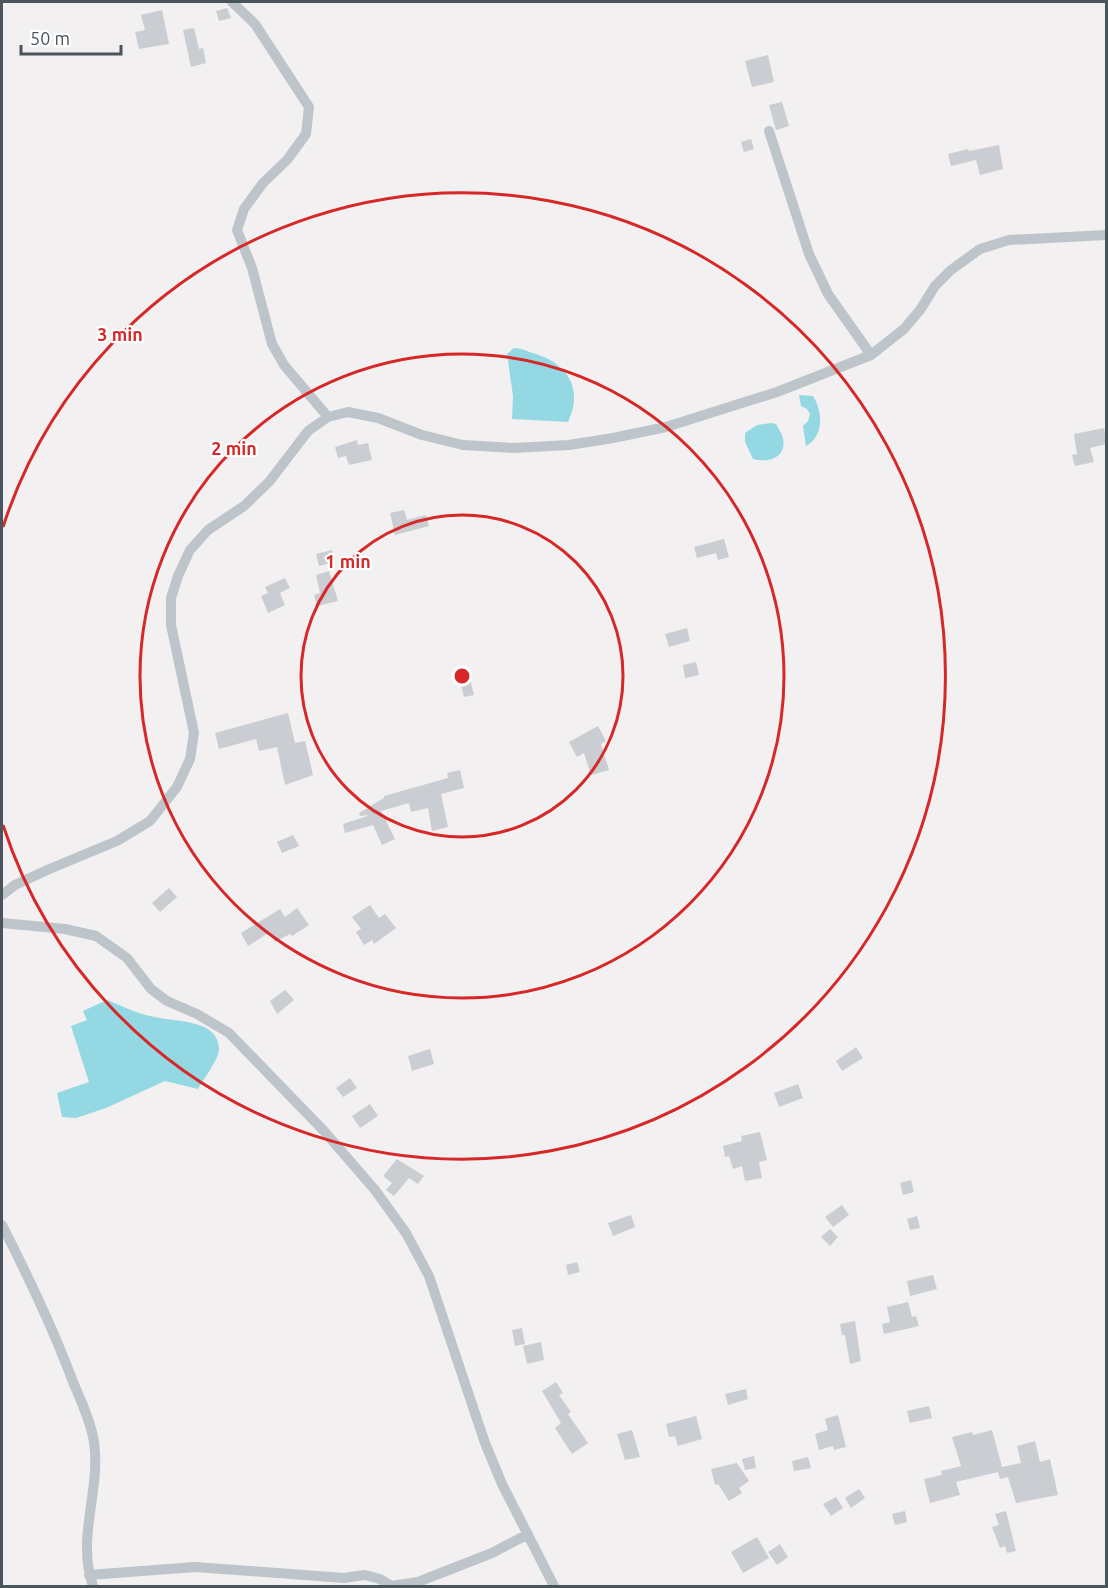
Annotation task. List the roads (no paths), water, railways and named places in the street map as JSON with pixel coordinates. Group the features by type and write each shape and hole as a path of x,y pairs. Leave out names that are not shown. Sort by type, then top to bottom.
{"street":[{"path":"232,2 255,24 309,107 306,134 287,160 263,183 244,209 237,230 252,268 272,345 284,366 328,417"},
{"path":"769,131 809,254 828,294 871,355"},
{"path":"2,895 15,885 117,841 150,821 177,787 190,759 194,733 171,625 171,598 178,576 190,550 208,530 244,506 268,482 308,431 328,417 348,412 378,418 422,435 462,445 514,448 569,445 655,429 777,392 871,355 904,329 920,310 935,286 951,270 980,249 1009,240 1107,235"},
{"path":"2,923 65,929 96,936 127,958 151,988 167,1001 197,1014 229,1033 324,1131 361,1173 406,1233 429,1276 485,1443 502,1484 554,1587"},
{"path":"2,1225 45,1314 94,1441 96,1470 85,1543 93,1587"},
{"path":"89,1575 195,1567 344,1578 365,1575 380,1579 391,1586 402,1586 418,1582 492,1552 528,1534"}],"water":[{"path":"514,348 545,357 563,370 569,378 574,398 568,422 512,419 513,396 507,354"},
{"path":"799,395 813,396 820,416 819,430 812,442 806,446 803,426 810,414 801,406"},
{"path":"776,424 782,436 782,450 775,458 753,459 745,442 745,433 757,425"},
{"path":"107,1000 149,1016 194,1024 212,1032 217,1039 219,1049 214,1064 198,1089 165,1081 106,1108 76,1118 62,1117 57,1093 89,1082 71,1026 87,1020 83,1011"}]}
